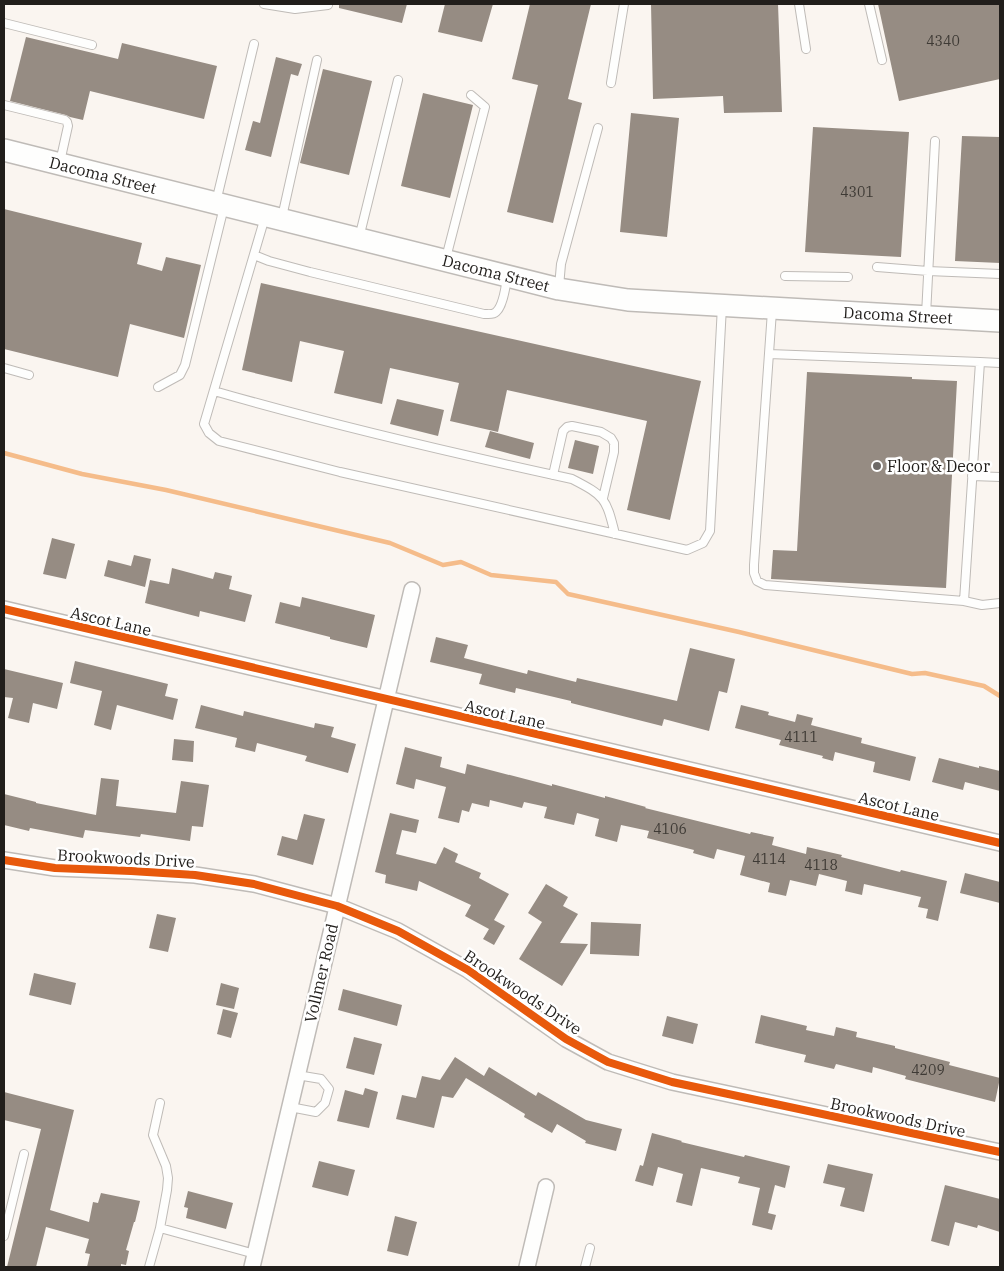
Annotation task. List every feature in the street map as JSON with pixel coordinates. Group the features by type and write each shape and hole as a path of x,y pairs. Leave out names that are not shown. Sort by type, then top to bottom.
{"main road":[{"name":"Dacoma Street","path":"4,150 508,276 559,288 628,300 1000,321"}],"street":[{"name":"Vollmer Road","path":"253,1260 412,590"},
{"name":"Ascot Lane","path":"4,609 1000,844"},
{"name":"Brookwoods Drive","path":"4,860 55,868 195,875 254,884 337,906 398,931 468,970 566,1039 608,1062 672,1082 1000,1152"},
{"path":"527,1267 546,1187"}],"lane":[{"path":"264,4 295,9 328,5"},
{"path":"611,83 624,4"},
{"path":"799,4 806,49"},
{"path":"869,4 882,60"},
{"path":"4,24 92,45"},
{"path":"158,387 180,375 185,365 254,44"},
{"path":"317,60 273,217 254,255 204,424 209,433 219,441 340,472 687,550 703,543 710,531 722,306"},
{"path":"358,238 398,80"},
{"path":"446,260 485,107 471,95"},
{"path":"4,105 68,122 60,164"},
{"path":"559,288 561,264 598,128"},
{"path":"926,317 935,141"},
{"path":"254,255 310,272 459,308 492,314 496,313 499,308 508,276"},
{"path":"877,267 1000,274"},
{"path":"785,276 848,276"},
{"path":"772,309 754,565 754,574 757,581 765,585 964,601 982,605 1000,603"},
{"path":"769,354 1000,363"},
{"path":"964,601 980,362"},
{"path":"4,368 29,374"},
{"path":"214,391 365,431 572,480 592,489 603,498 609,510 615,534"},
{"path":"553,475 563,432 567,427 572,426 601,432 611,438 614,443 614,452 603,498"},
{"path":"972,476 1000,477"},
{"path":"290,1107 316,1112 324,1103 329,1089 321,1079 297,1074"},
{"path":"150,1267 160,1228 168,1178 166,1166 153,1135 160,1103"},
{"path":"4,1236 24,1154"},
{"path":"160,1228 253,1260"},
{"path":"585,1267 590,1248"}],"building":[{"path":"339,4 407,4 402,23 339,8"},
{"path":"445,4 493,4 482,42 438,32"},
{"path":"530,4 591,4 568,99 582,103 553,223 507,212 538,85 512,79"},
{"path":"651,4 778,4 782,112 724,113 723,96 653,99"},
{"path":"878,4 1000,4 1000,79 899,101"},
{"path":"26,37 118,59 122,43 217,66 204,119 90,91 83,120 10,101"},
{"path":"276,57 302,64 298,76 291,74 271,157 245,150 253,121 260,123"},
{"path":"323,69 372,81 349,175 300,163"},
{"path":"423,93 473,105 450,198 401,186"},
{"path":"631,113 679,118 667,237 620,232"},
{"path":"813,127 909,132 901,257 805,252"},
{"path":"962,136 1000,137 1000,263 955,261"},
{"path":"4,209 142,243 137,264 162,271 166,257 201,265 184,338 130,324 118,377 4,349"},
{"path":"261,283 701,381 670,520 627,510 647,421 507,390 498,432 450,421 459,383 390,368 382,404 334,393 344,351 300,341 292,382 242,370"},
{"name":"Floor & Decor","path":"807,372 957,381 946,588 771,579 773,550 797,551"},
{"path":"397,399 444,410 438,436 390,424"},
{"path":"490,431 534,443 530,459 485,447"},
{"path":"575,440 599,446 593,474 568,468"},
{"path":"52,538 75,544 66,579 43,574"},
{"path":"134,555 151,559 145,587 104,576 108,560 131,566"},
{"path":"172,568 213,579 215,572 232,576 229,589 252,595 245,622 200,611 199,617 145,603 150,580 169,584"},
{"path":"302,597 375,615 367,648 275,623 280,602 300,607"},
{"path":"436,637 468,645 464,658 527,674 528,670 576,682 577,678 677,701 690,648 735,659 727,693 719,691 709,731 664,719 662,726 516,688 515,693 479,684 482,674 430,662"},
{"path":"75,661 168,684 165,696 178,699 173,720 117,705 111,730 94,725 102,691 70,683"},
{"path":"4,669 63,683 57,709 33,703 29,723 8,718 13,698 4,697"},
{"path":"201,705 243,716 244,711 314,728 315,723 334,727 331,737 356,744 348,773 305,761 307,756 257,743 255,752 235,747 237,738 195,728"},
{"path":"741,705 769,712 768,715 795,722 797,714 813,718 811,725 862,738 861,743 916,757 910,781 873,772 875,762 835,752 833,761 822,758 823,756 779,745 781,740 735,728"},
{"path":"174,739 194,741 193,762 172,760"},
{"path":"405,747 442,757 440,767 465,774 467,764 552,786 552,784 605,798 605,796 750,834 751,832 774,837 772,845 806,854 807,847 900,872 901,870 947,881 938,921 926,918 928,909 918,907 921,897 864,884 862,895 845,891 847,881 819,874 816,886 790,880 786,896 768,892 770,883 740,875 745,856 717,849 714,859 693,853 694,850 647,838 649,831 621,825 617,842 595,836 599,819 577,813 574,825 544,818 547,807 524,802 522,808 490,800 489,807 472,803 469,812 462,810 459,823 438,818 446,787 416,779 414,789 396,784"},
{"path":"939,758 1000,771 1000,791 965,782 963,790 932,782"},
{"path":"101,778 119,780 116,806 176,813 181,781 209,785 203,827 192,826 190,841 141,834 140,837 85,830 83,838 30,828 29,831 4,825 4,794 36,803 96,815"},
{"path":"390,813 419,820 416,833 402,830 396,854 436,864 444,847 458,854 455,862 481,873 479,878 509,894 494,920 505,926 494,945 483,939 489,929 465,916 471,905 419,881 417,891 385,883 386,875 375,872"},
{"path":"304,814 325,819 313,865 277,855 282,836 297,840"},
{"path":"965,873 1000,882 1000,903 960,893"},
{"path":"546,884 568,897 563,906 578,914 560,943 588,944 562,986 519,959 542,922 528,913"},
{"path":"157,914 176,918 168,952 149,948"},
{"path":"591,922 641,924 639,956 590,954"},
{"path":"34,973 76,983 71,1005 29,995"},
{"path":"221,983 239,988 234,1009 216,1005"},
{"path":"343,989 402,1005 397,1026 338,1010"},
{"path":"223,1009 238,1013 231,1038 217,1034"},
{"path":"761,1015 807,1026 806,1030 834,1036 836,1027 857,1032 856,1037 895,1046 895,1048 950,1062 949,1065 1000,1078 995,1102 905,1079 906,1076 873,1067 872,1073 836,1064 834,1069 804,1062 806,1055 755,1043"},
{"path":"667,1016 698,1024 693,1044 662,1036"},
{"path":"354,1037 382,1044 374,1075 346,1068"},
{"path":"455,1057 484,1076 489,1067 536,1096 538,1092 586,1120 622,1129 616,1151 585,1143 586,1141 557,1124 552,1133 524,1117 525,1114 466,1078 453,1098 442,1096 434,1128 396,1119 402,1095 416,1098 422,1076 440,1080"},
{"path":"365,1088 378,1092 369,1128 337,1121 345,1090 363,1095"},
{"path":"4,1092 74,1110 50,1210 89,1222 93,1202 98,1203 101,1193 140,1201 126,1250 129,1251 126,1265 121,1264 121,1267 87,1267 90,1254 85,1253 89,1239 46,1227 36,1267 7,1267 41,1129 4,1120"},
{"path":"652,1133 681,1142 790,1166 785,1188 775,1185 768,1213 776,1215 772,1230 752,1225 760,1188 738,1183 740,1177 701,1168 692,1206 676,1202 683,1174 658,1167 653,1186 635,1181 640,1165 643,1166"},
{"path":"319,1161 355,1170 348,1196 312,1187"},
{"path":"828,1164 873,1174 864,1212 840,1206 845,1188 823,1183"},
{"path":"945,1185 1000,1199 1000,1232 978,1225 977,1228 955,1222 949,1246 931,1241"},
{"path":"188,1191 233,1203 226,1229 186,1218 188,1208 184,1207"},
{"path":"395,1216 417,1222 408,1256 387,1251"}],"waterway":[{"path":"4,453 82,474 166,490 390,543 443,565 461,562 491,575 556,582 568,594 739,632 912,674 925,673 984,686 1000,696"}],"cycle path":[{"path":"4,609 1000,843"},
{"path":"4,860 55,868 195,875 254,884 337,906 398,931 468,970 566,1039 608,1062 672,1082 1000,1152"}],"place":[{"name":"Floor & Decor","path":"877,466"}]}
